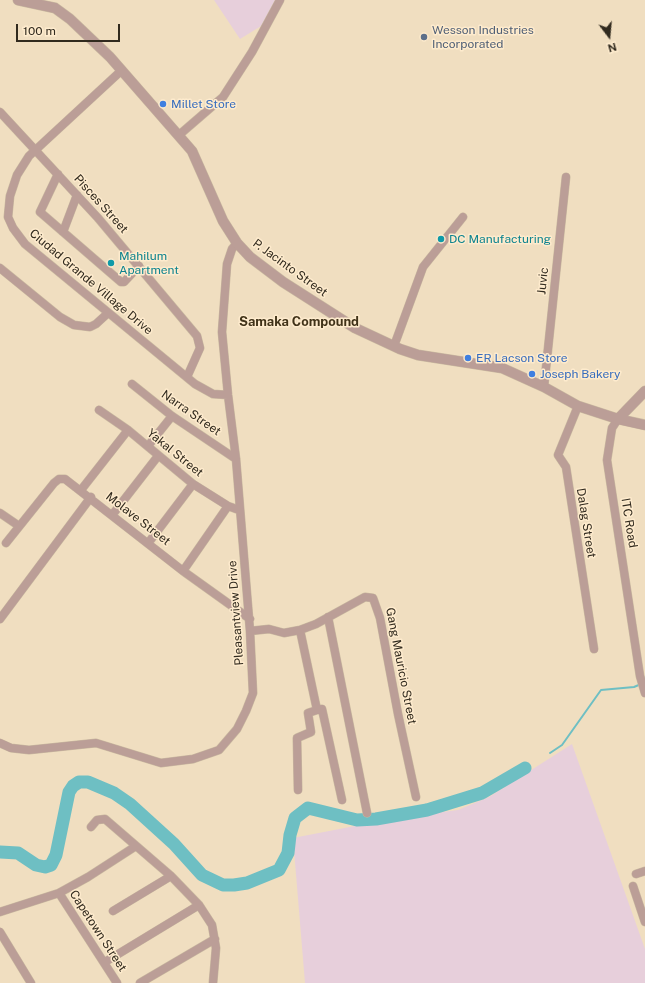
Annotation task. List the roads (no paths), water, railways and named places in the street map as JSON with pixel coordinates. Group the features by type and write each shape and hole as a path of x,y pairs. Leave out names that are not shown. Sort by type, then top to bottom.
{"street":[{"name":"P. Jacinto Street","path":"18,0 51,6 63,13 82,29 122,70 179,135 197,160 223,221 237,243 265,269 313,302 369,335 418,355 502,368 544,387 578,406 618,419 645,425"},
{"path":"179,135 223,97 252,52 280,0"},
{"name":"Ciudad Grande Village Drive","path":"122,70 35,149 17,175 10,196 8,217 13,228 25,244 187,378 208,392 218,395 228,395"},
{"name":"Pisces Street","path":"0,112 78,195 199,339 200,348 187,378"},
{"path":"58,174 40,212 121,282 124,282 138,266"},
{"name":"Juvic","path":"544,387 566,177"},
{"path":"63,232 78,195"},
{"path":"394,346 423,267 463,217"},
{"name":"Pleasantview Drive","path":"0,743 11,748 29,750 96,743 161,763 193,759 219,750 237,729 253,693 250,619 239,510 236,459 222,332 225,272 229,256 237,243"},
{"path":"0,268 74,326 90,327 96,324 108,313"},
{"name":"Narra Street","path":"132,384 172,416 236,459"},
{"name":"ITC Road","path":"645,391 618,419 612,428 607,460 640,676 645,692"},
{"name":"Dalag Street","path":"578,406 560,446 558,454 566,467 594,649"},
{"name":"Yakal Street","path":"99,410 128,430 193,484 228,506 239,510"},
{"path":"148,446 172,416"},
{"path":"81,490 128,430"},
{"path":"113,514 158,456"},
{"name":"Molave Street","path":"6,542 56,481 65,479 149,542 183,571 250,619"},
{"path":"149,542 193,484"},
{"path":"0,619 91,497"},
{"path":"183,571 228,506"},
{"path":"0,513 19,526"},
{"name":"Gang Mauricio Street","path":"250,631 269,629 284,633 300,630 316,624 365,597 369,596 375,601 380,618 398,714 416,797"},
{"path":"328,617 367,813"},
{"path":"300,630 317,710"},
{"path":"298,790 296,738 311,733 308,713 322,709 342,800"},
{"path":"91,827 97,820 105,819 171,876 199,905 212,925 215,939 216,948 213,983"},
{"path":"0,912 59,892 136,846"},
{"path":"636,874 645,872"},
{"path":"113,911 171,876"},
{"path":"633,886 642,904 645,921"},
{"name":"Capetown Street","path":"59,892 117,983"},
{"path":"105,962 199,905"},
{"path":"0,932 32,983"},
{"path":"140,983 215,939"}],"waterway":[{"path":"550,753 562,745 601,690 634,687 641,684"},
{"path":"0,852 18,853 36,865 45,867 51,865 56,855 69,792 73,786 79,782 88,782 114,793 130,804 174,844 202,875 223,885 247,883 279,870 288,853 290,835 295,818 308,808 357,820 376,819 427,810 482,793 525,768"}],"place":[{"name":"Wesson Industries Incorporated","path":"424,37"},
{"name":"Millet Store","path":"163,104"},
{"name":"DC Manufacturing","path":"441,239"},
{"name":"Mahilum Apartment","path":"111,263"},
{"name":"ER Lacson Store","path":"468,358"},
{"name":"Joseph Bakery","path":"532,374"}],"district":[{"name":"Samaka Compound","path":"299,322"}]}
